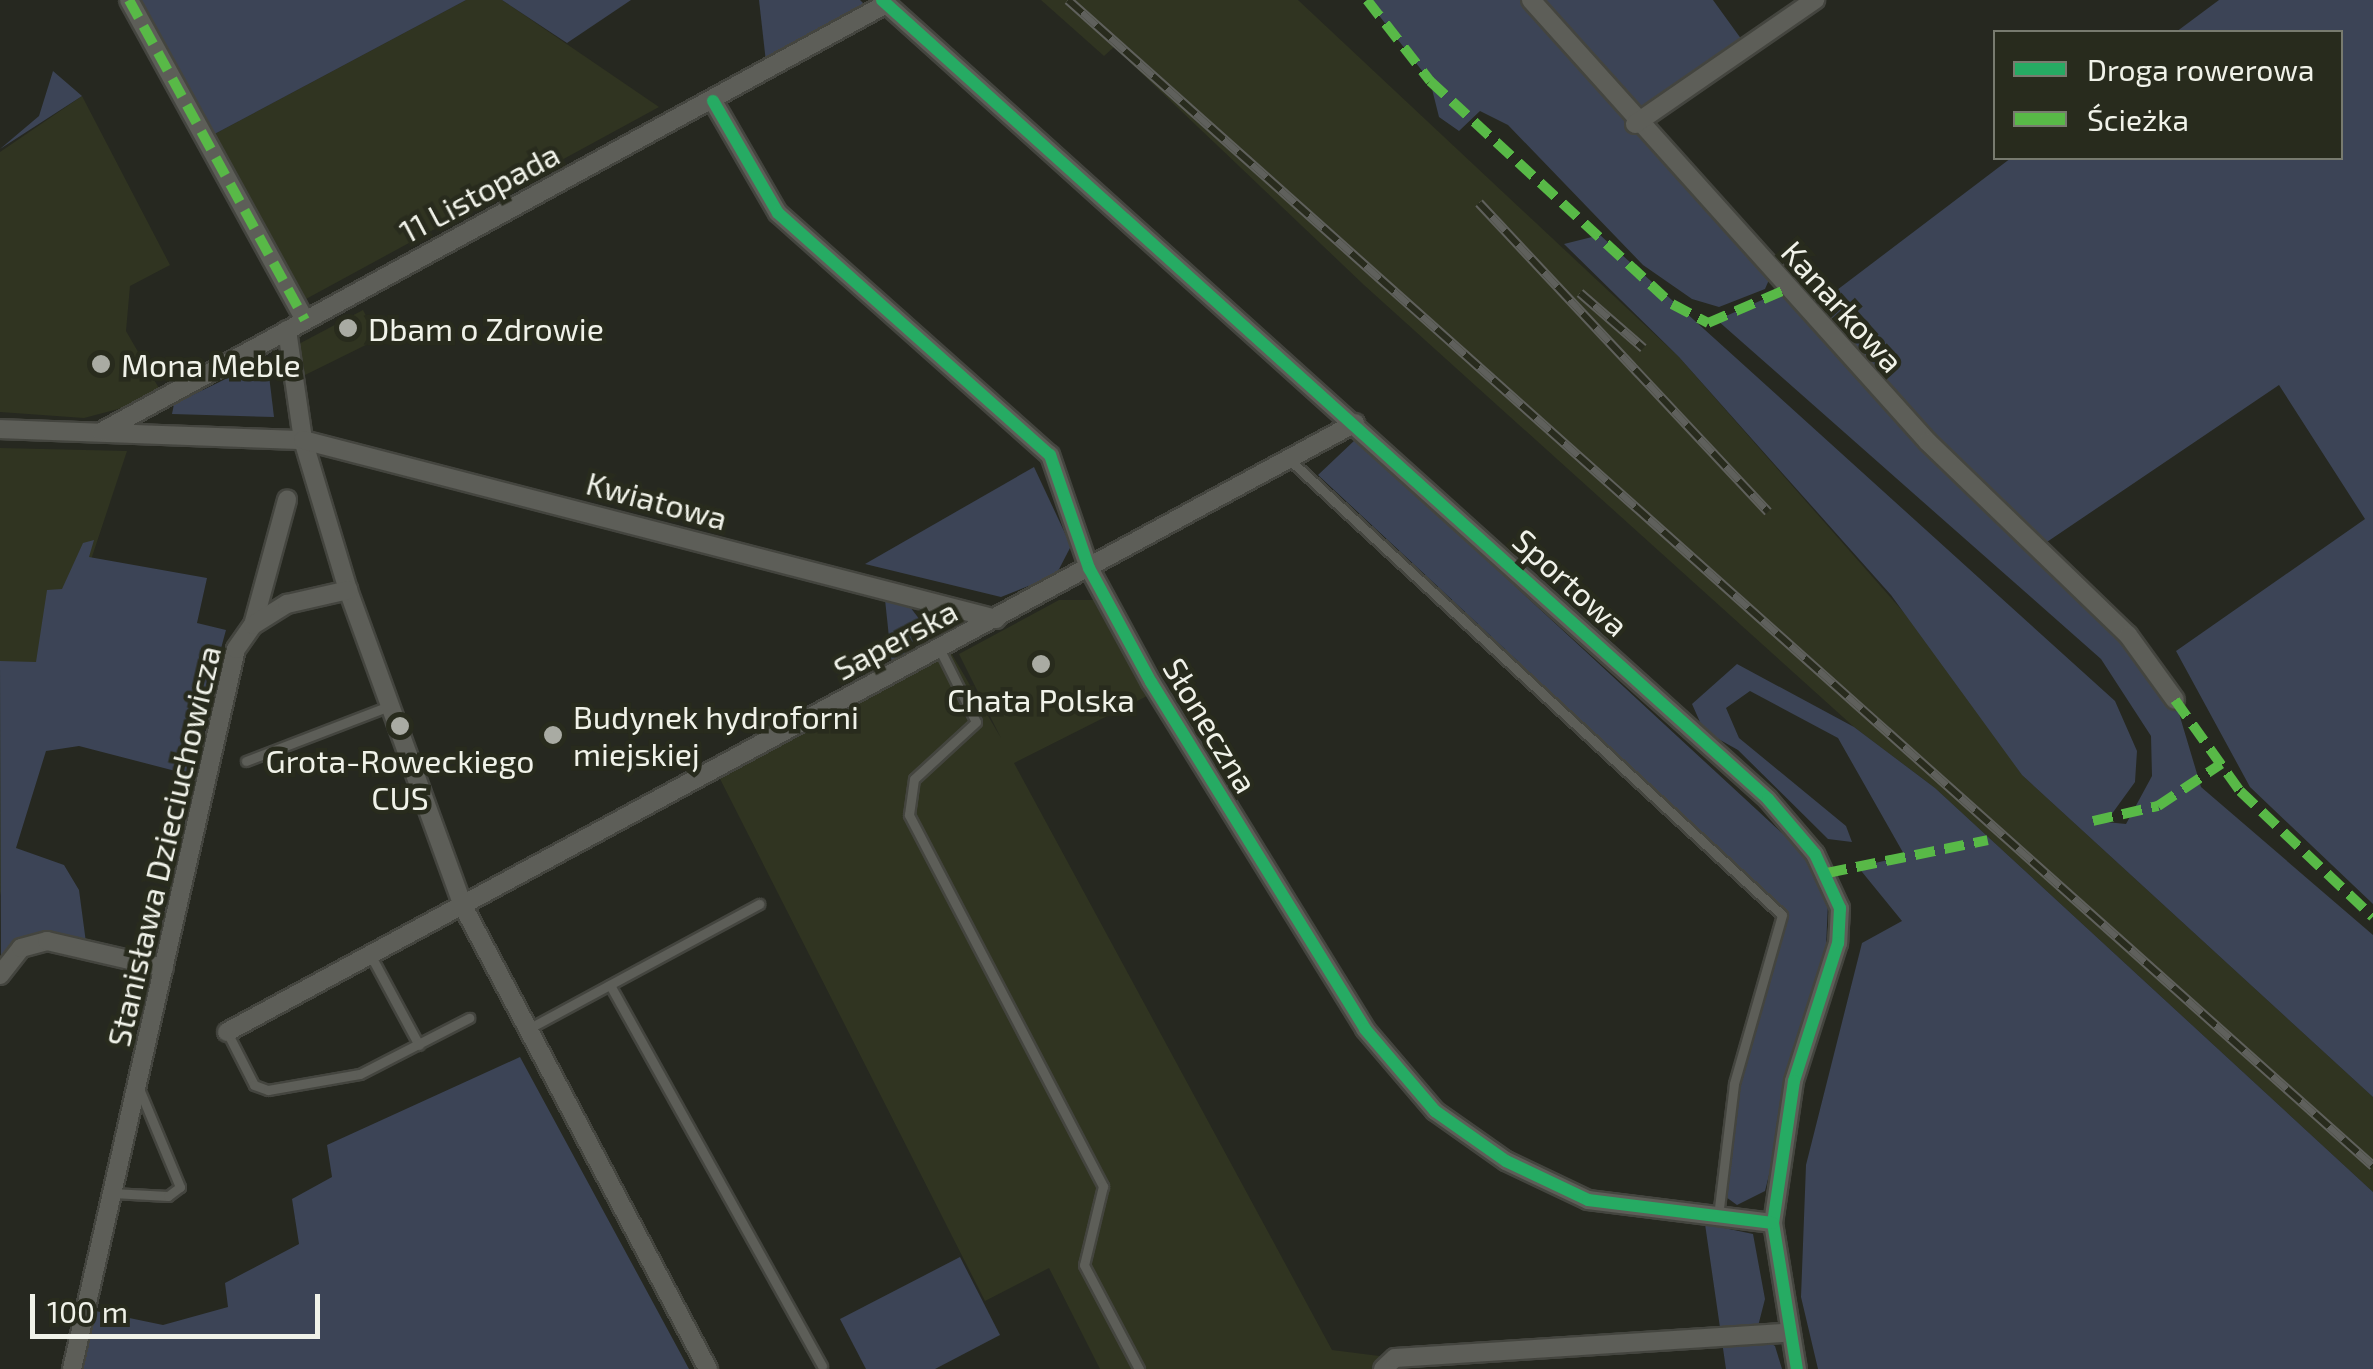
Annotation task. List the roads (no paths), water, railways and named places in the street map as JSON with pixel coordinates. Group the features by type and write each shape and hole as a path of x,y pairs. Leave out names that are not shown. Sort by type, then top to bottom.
{"street":[{"path":"129,0 305,320"},
{"name":"Kanarkowa","path":"1532,0 1635,124 1928,442 2128,635 2175,700"},
{"path":"1635,124 1815,0"},
{"name":"11 Listopada","path":"100,432 714,100 884,2"},
{"name":"Sportowa","path":"884,2 1768,799 1833,884 1838,943 1794,1081 1773,1223 1786,1332 1797,1369"},
{"name":"Słoneczna","path":"714,100 778,213 1050,455 1089,568 1362,1024 1435,1111 1506,1161 1588,1200 1773,1223"},
{"path":"287,330 303,440 348,590 464,908 525,1030 708,1369"},
{"name":"Saperska","path":"226,1032 1292,462 1354,422"},
{"name":"Kwiatowa","path":"0,429 303,440 996,619"},
{"name":"Stanisława Dzieciuchowicza","path":"72,1369 236,649 253,624 287,500"},
{"name":"Stanisława Dzieciuchowicza","path":"253,624 287,604 348,590"},
{"path":"0,975 21,948 47,941 164,968"},
{"path":"1383,1369 1395,1358 1786,1332"}],"lane":[{"path":"1292,462 1782,916 1734,1084 1718,1216"},
{"path":"940,650 976,722 914,779 909,814 1104,1186 1084,1265 1138,1369"},
{"path":"246,761 392,705"},
{"path":"525,1030 759,904"},
{"path":"371,956 419,1045"},
{"path":"610,985 822,1366"},
{"path":"226,1032 254,1085 268,1090 360,1074 468,1018"},
{"name":"Stanisława Dzieciuchowicza","path":"112,1192 168,1196 180,1186 137,1084"}],"railway":[{"path":"1068,0 2373,1166"},
{"path":"1479,203 1768,512"},
{"path":"1580,293 1643,348"}],"place":[{"name":"Dbam o Zdrowie","path":"348,328"},
{"name":"Mona Meble","path":"101,364"},
{"name":"Chata Polska","path":"1041,664"},
{"name":"Grota-Roweckiego CUS","path":"400,726"},
{"name":"Budynek hydroforni miejskiej","path":"553,735"}]}
